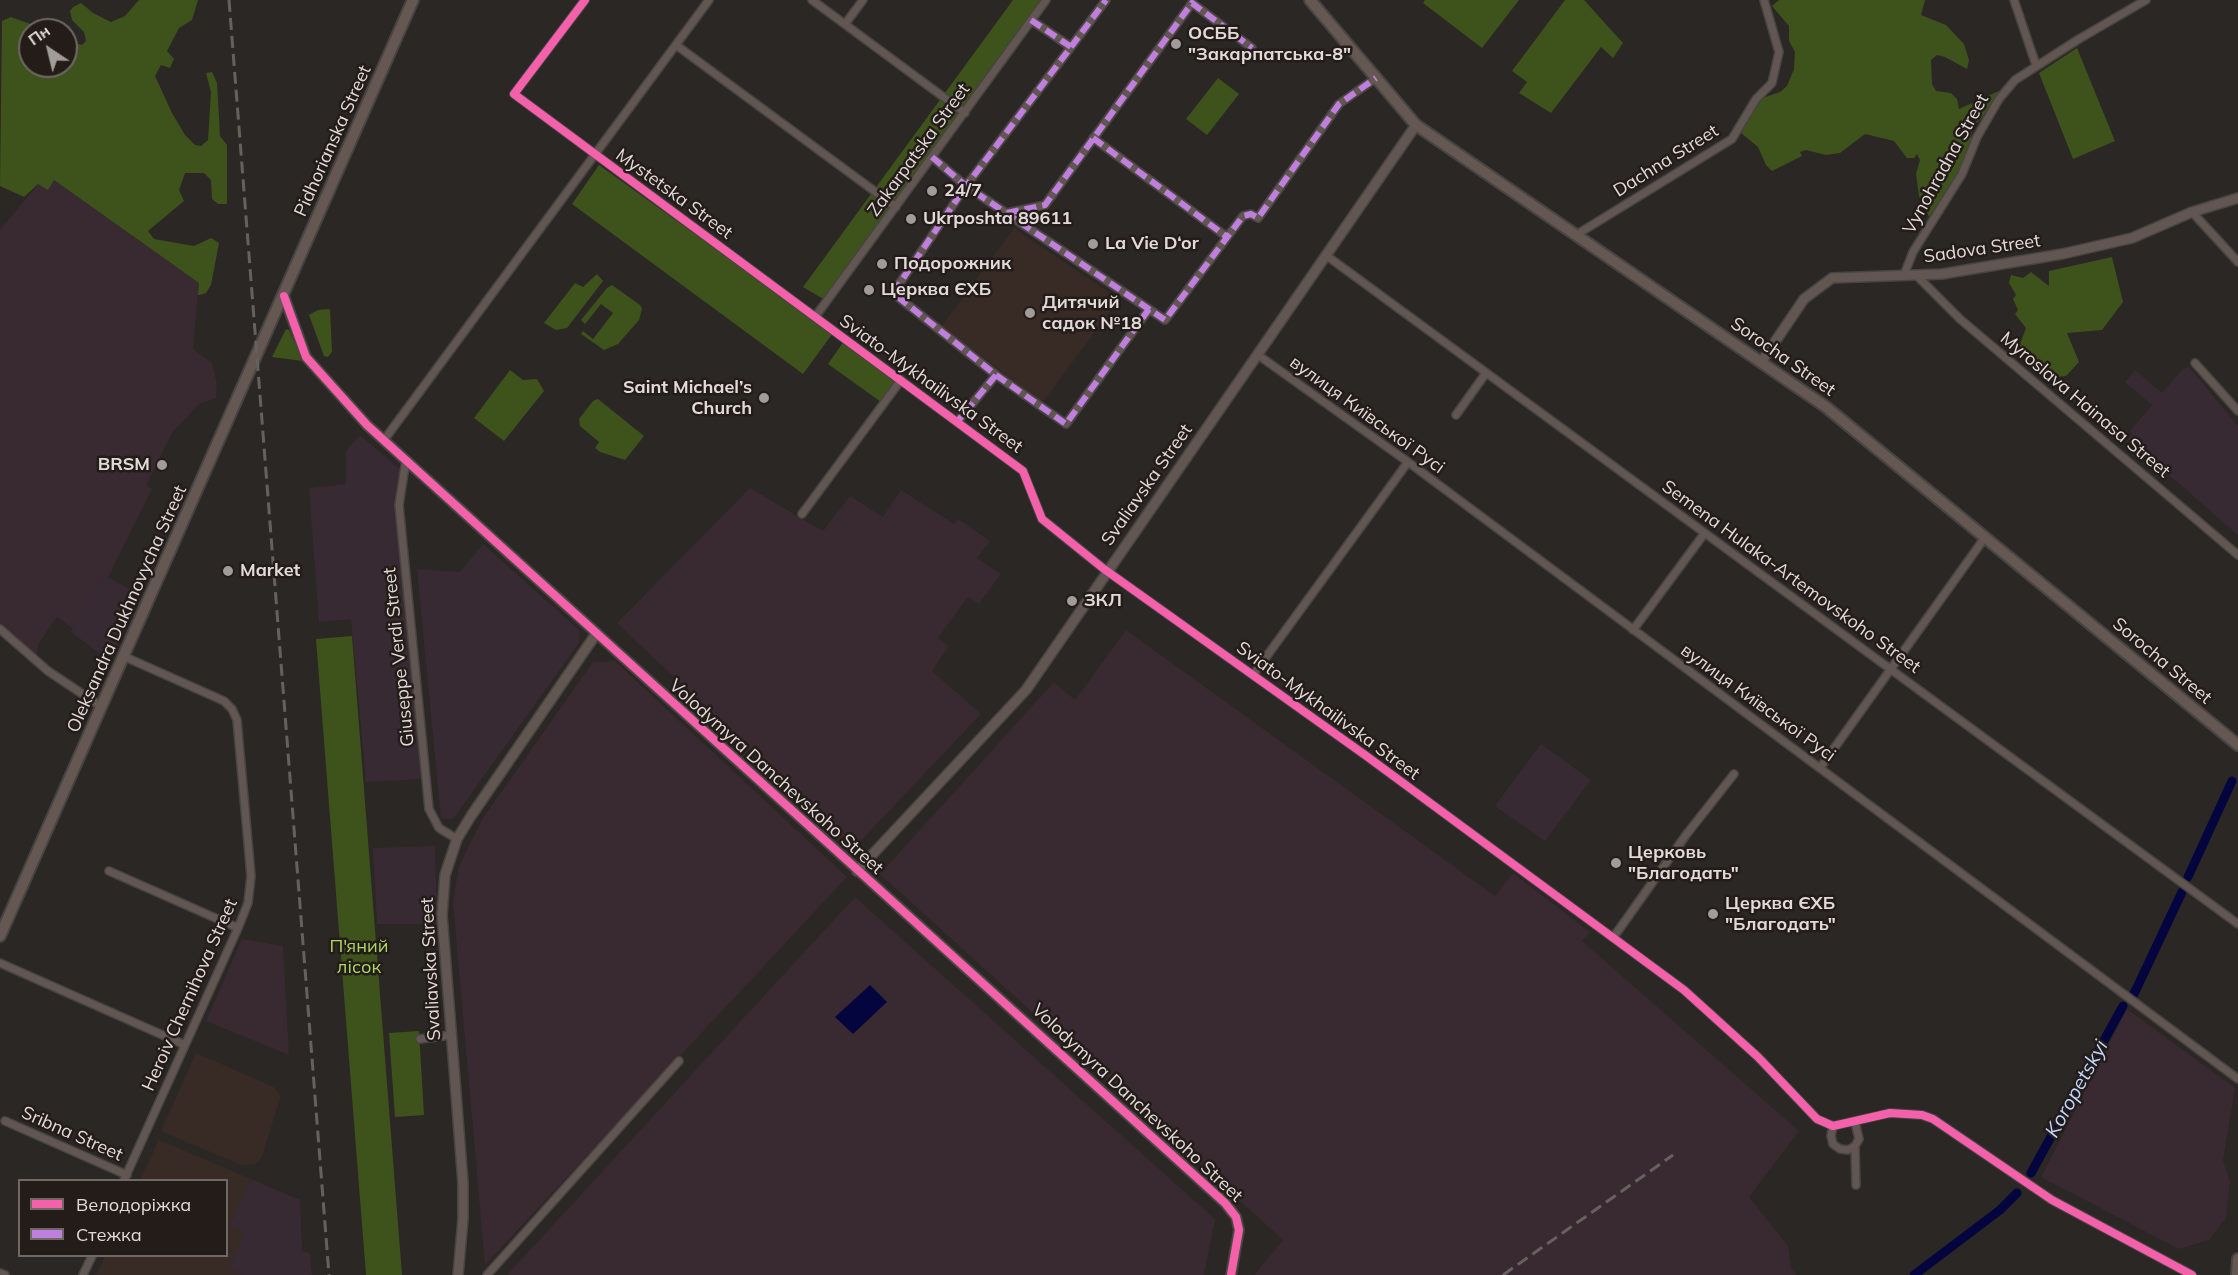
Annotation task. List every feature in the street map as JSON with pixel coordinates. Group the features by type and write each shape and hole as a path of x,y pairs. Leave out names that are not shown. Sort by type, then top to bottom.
{"main road":[{"name":"Pidhorianska Street","path":"284,296 413,0"},
{"name":"Sorocha Street","path":"1310,0 1416,125 1826,407 2238,745"},
{"name":"Oleksandra Dukhnovycha Street","path":"0,936 284,296"},
{"path":"2237,1275 2238,1259"}],"street":[{"name":"Mystetska Street","path":"585,0 514,94 815,317"},
{"path":"384,440 709,0"},
{"path":"812,0 965,113"},
{"path":"845,24 863,0"},
{"name":"Zakarpatska Street","path":"815,317 1046,0"},
{"path":"1106,0 966,186 893,293 996,375 1066,424 1149,309"},
{"name":"Dachna Street","path":"1576,235 1732,139 1756,99 1772,83 1779,52 1764,0"},
{"path":"2014,0 2036,65"},
{"name":"Vynohradna Street","path":"1904,275 1913,252 1962,174 1977,137 2000,99 2015,80 2036,65 2146,0"},
{"path":"1007,213 1045,205 1193,2 1252,48"},
{"path":"1031,20 1071,47"},
{"path":"676,45 896,207"},
{"path":"932,157 966,186 1165,320 1243,216 1251,214 1258,218 1339,104 1376,78"},
{"name":"Svaliavska Street","path":"857,871 1026,690 1416,125"},
{"path":"1093,138 1227,237"},
{"name":"Sadova Street","path":"1762,361 1804,298 1832,278 1942,274 2062,254 2132,238 2192,212 2238,198"},
{"path":"2192,212 2238,262"},
{"name":"Semena Hulaka-Artemovskoho Street","path":"1327,256 1704,534 1892,668 2238,924"},
{"name":"Myroslava Hainasa Street","path":"1916,275 1960,319 2238,555"},
{"name":"Volodymyra Danchevskoho Street","path":"284,296 306,357 340,398 596,634 1232,1210 1239,1230 1231,1275"},
{"name":"Sviato-Mykhailivska Street","path":"815,317 1023,471 1042,519 1108,572 1253,675 1704,1006 1817,1119 1833,1126"},
{"name":"вулиця Київської Русі","path":"1258,355 1408,462 2238,1079"},
{"path":"2195,363 2238,411"},
{"path":"1456,415 1486,373"},
{"path":"957,422 996,375"},
{"path":"802,514 901,380"},
{"name":"Giuseppe Verdi Street","path":"406,460 399,505 429,809 440,828 457,839"},
{"path":"1253,675 1408,462"},
{"path":"1634,630 1704,534"},
{"path":"1820,768 1986,536"},
{"path":"0,629 48,671 102,707"},
{"name":"Svaliavska Street","path":"458,1275 464,1183 442,895 447,866 457,839 596,634"},
{"name":"Heroiv Chernihova Street","path":"123,656 224,701 232,709 237,720 251,876 248,903 238,928 126,1178"},
{"path":"1613,938 1686,835 1734,774"},
{"path":"109,871 238,928"},
{"path":"0,963 185,1045"},
{"path":"420,1039 452,1035"},
{"path":"487,1275 679,1061"},
{"path":"1852,1148 1840,1149 1833,1144 1831,1136 1833,1126 1901,1113 1922,1115 1933,1119 2052,1200 2192,1275"},
{"name":"Sribna Street","path":"5,1121 126,1178"},
{"path":"1855,1122 1860,1135 1852,1148 1857,1168 1856,1185"},
{"path":"83,1275 92,1257"},
{"path":"0,1273 5,1275"}],"shaded area":[{"path":"54,180 199,283 193,349 212,363 217,384 216,398 199,404 172,433 146,485 152,489 108,577 104,575 73,629 57,617 38,644 37,656 0,624 0,230 38,184"},
{"name":"Дитячий садок №18","path":"1014,228 1119,299 1042,403 942,326"},
{"path":"2189,367 2238,426 2238,535 2128,439 2132,434 2130,431 2152,405 2125,382 2135,370 2162,393 2183,369"},
{"path":"360,435 402,471 396,503 422,779 366,782 351,619 319,622 309,488 346,484 346,451"},
{"path":"750,488 823,531 850,496 883,517 901,490 954,524 958,519 990,541 977,558 1001,574 979,604 968,597 938,638 949,646 932,671 981,714 854,848 617,623"},
{"path":"483,544 580,631 579,643 453,819 441,819 417,569 460,572"},
{"path":"104,575 138,594 110,661 71,632"},
{"path":"1126,630 1495,896 1513,873 1590,932 1582,941 1799,1131 1749,1197 1788,1246 1791,1267 1796,1275 1254,1275 1283,1240 880,874 1054,682 1075,700"},
{"path":"615,661 847,877 485,1265 453,903 459,866 483,818 593,662"},
{"path":"1541,744 1591,780 1545,841 1495,806"},
{"path":"435,846 437,924 377,924 373,848"},
{"path":"855,897 1215,1219 1204,1275 507,1275"},
{"path":"242,939 283,946 289,1055 206,1021"},
{"path":"870,985 887,1002 853,1034 835,1017"},
{"path":"2127,1009 2235,1088 2223,1160 2230,1182 2226,1218 2209,1240 2179,1249 2041,1177"},
{"path":"196,1053 274,1087 279,1093 280,1098 262,1157 256,1164 241,1165 161,1131"},
{"path":"159,1140 251,1179 229,1226 245,1232 229,1267 243,1275 96,1275 105,1257 228,1257 228,1179 140,1179"},
{"path":"251,1179 300,1200 302,1251 310,1253 312,1275 243,1275 229,1267 244,1233 229,1226"}],"green space":[{"path":"139,0 198,0 192,20 179,28 167,51 174,59 170,68 161,65 155,76 185,135 195,145 201,146 208,140 211,92 206,73 212,72 217,83 220,136 227,145 227,204 218,204 212,199 211,180 204,173 185,173 179,190 184,201 148,231 154,239 194,246 211,238 219,243 211,285 206,293 200,295 198,295 199,283 54,180 48,190 38,184 24,197 0,186 2,21 11,17 18,20 18,78 78,78 78,44 82,45 86,41 84,32 78,26 78,18 72,18 70,11 73,7 81,3 93,13 111,22 125,16"},
{"path":"1013,0 1043,0 825,300 803,287"},
{"path":"1425,0 1519,0 1482,48 1423,3"},
{"path":"1565,0 1584,0 1623,43 1613,58 1601,47 1551,113 1519,93 1527,82 1512,71"},
{"path":"1779,0 1925,0 1921,15 1946,25 1964,44 1969,60 1967,69 1937,55 1931,60 1932,84 1936,91 1951,93 1957,99 1959,109 1999,91 1982,118 1972,127 1971,140 1961,169 1929,217 1919,196 1916,174 1920,160 1917,154 1914,158 1907,158 1894,141 1865,134 1840,153 1826,155 1806,150 1800,152 1802,156 1772,171 1766,165 1758,147 1741,133 1739,127 1754,101 1780,92 1787,86 1794,69 1795,52 1789,41 1789,26 1772,6"},
{"path":"2077,48 2115,141 2073,159 2039,73"},
{"path":"1218,78 1239,94 1207,135 1186,119"},
{"path":"599,165 833,333 803,374 572,204"},
{"path":"2112,257 2123,302 2102,330 2067,333 2079,362 2066,376 2056,377 2045,367 2034,363 2019,347 2026,328 2015,314 2018,310 2013,299 2016,295 2009,283 2011,275 2023,278 2031,272 2049,286 2049,271"},
{"path":"597,274 603,281 567,328 556,330 544,323 575,283 583,287"},
{"path":"612,285 640,305 642,309 639,320 618,344 604,350 581,334 583,331 593,339 613,313 601,304 585,324 581,320"},
{"path":"330,309 332,352 328,357 324,356 309,315 318,310"},
{"path":"286,329 289,330 303,361 272,357"},
{"path":"844,341 897,381 881,402 828,364"},
{"path":"510,370 523,380 537,379 544,391 504,441 474,418"},
{"path":"598,399 644,436 625,460 600,452 595,448 599,442 580,426 579,419 593,401"},
{"name":"П'яний лісок","path":"352,636 402,1275 366,1275 316,639"},
{"path":"419,1031 424,1115 395,1117 389,1033"}],"waterway":[{"name":"Koropetskyi","path":"2188,877 2232,781"},
{"name":"Koropetskyi","path":"2134,994 2182,892"},
{"name":"Koropetskyi","path":"2031,1173 2123,1006"},
{"name":"Koropetskyi","path":"1914,1275 2000,1210 2017,1193"}],"railway":[{"path":"229,0 329,1275"},
{"path":"1503,1275 1673,1155"}],"marked path":[{"path":"1071,47 1106,0"},
{"path":"1007,213 1045,205 1192,3 1252,48"},
{"path":"1031,20 1071,47 966,186 1165,320 1243,216 1251,214 1258,218 1339,104 1376,78"},
{"path":"1093,138 1227,237"},
{"path":"932,157 966,186 893,293 996,375 957,422"},
{"path":"996,375 1066,424 1149,309"}],"cycle path":[{"path":"585,0 514,94 1023,471 1042,519 1104,569 1365,755 1684,990 1758,1057 1817,1119 1833,1126 1890,1113 1922,1115 1933,1119 2052,1200 2192,1275"},
{"path":"284,296 306,357 367,425 1225,1203 1236,1217 1239,1230 1231,1275"}],"place":[{"name":"ОСББ \"Закарпатська-8\"","path":"1176,44"},
{"name":"24/7","path":"932,191"},
{"name":"Ukrposhta 89611","path":"911,219"},
{"name":"La Vie D‘or","path":"1093,244"},
{"name":"Подорожник","path":"882,264"},
{"name":"Церква ЄХБ","path":"869,290"},
{"name":"Дитячий садок №18","path":"1030,313"},
{"name":"Saint Michael’s Church","path":"764,398"},
{"name":"BRSM","path":"162,465"},
{"name":"Market","path":"228,571"},
{"name":"ЗКЛ","path":"1072,601"},
{"name":"Церковь \"Благодать\"","path":"1616,863"},
{"name":"Церква ЄХБ \"Благодать\"","path":"1713,914"}]}
